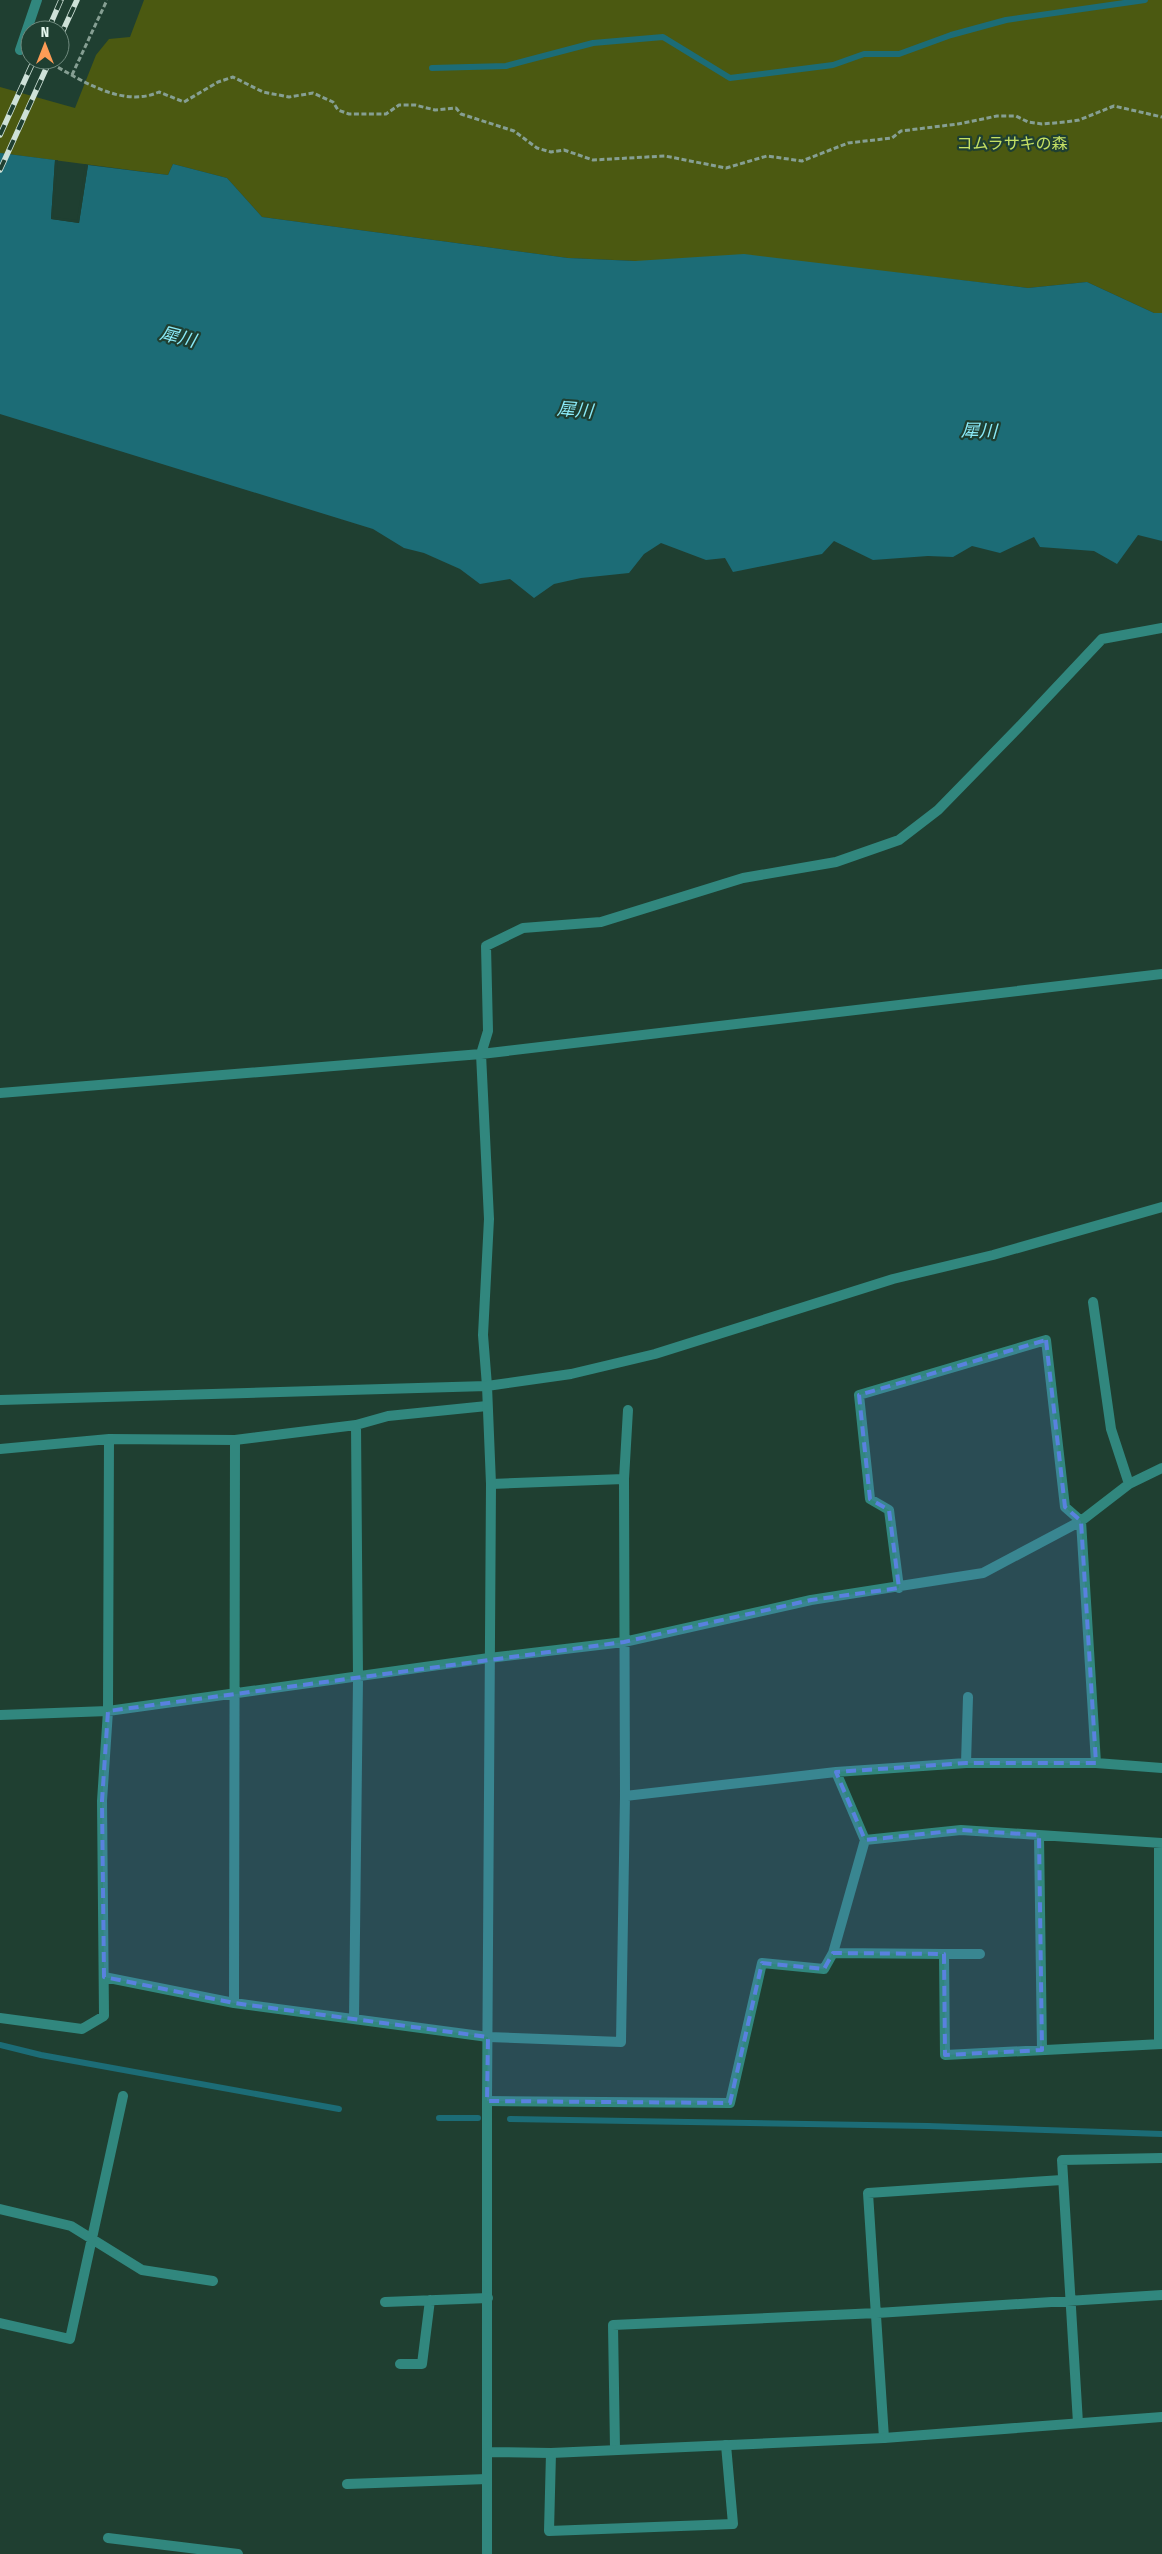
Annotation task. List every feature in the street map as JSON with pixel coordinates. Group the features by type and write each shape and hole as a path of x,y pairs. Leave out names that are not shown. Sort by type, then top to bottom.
{"street":[{"path":"30,20 37,0"},
{"path":"487,2554 487,2101 491,1484 483,1335 489,1219 481,1054 488,1031 486,946 523,928 601,922 743,878 836,862 899,840 938,810 1020,728 1102,639 1162,628"},
{"path":"0,1093 481,1054 1162,974"},
{"path":"0,1400 487,1386 571,1374 655,1354 893,1279 993,1255 1162,1207"},
{"path":"1094,1302 1111,1429 1129,1484"},
{"path":"899,1588 889,1510 870,1499 859,1395 1046,1340 1065,1507 1081,1522 1096,1763"},
{"path":"0,1448 109,1439 234,1440 356,1425 388,1416 487,1406"},
{"path":"104,1976 234,2002 488,2037 621,2042 626,1796 624,1479 628,1410"},
{"path":"354,2019 358,1678 356,1425"},
{"path":"0,2018 82,2029 104,2016 102,1801 108,1711 109,1439"},
{"path":"234,1440 234,2002"},
{"path":"0,1716 108,1711 358,1678 489,1658 624,1642 811,1600 899,1588 984,1573 1081,1522 1129,1484 1162,1468"},
{"path":"491,1484 624,1479"},
{"path":"966,1763 968,1697"},
{"path":"626,1796 836,1772 966,1763 1096,1763 1162,1768"},
{"path":"487,2101 730,2104 762,1963 824,1970 833,1953 865,1840 836,1772"},
{"path":"865,1840 961,1830 1161,1843 1161,2044 945,2055 944,1954"},
{"path":"1039,1835 1042,2050"},
{"path":"833,1953 980,1954"},
{"path":"0,2323 70,2339 123,2096"},
{"path":"1078,2424 1062,2160 1162,2158"},
{"path":"884,2438 878,2313 868,2193 1062,2180"},
{"path":"0,2209 71,2226 142,2270 213,2281"},
{"path":"615,2449 613,2325 878,2313 1162,2295"},
{"path":"385,2302 488,2298"},
{"path":"400,2364 422,2364 430,2300"},
{"path":"488,2452 551,2453 884,2438 1162,2417"},
{"path":"551,2453 549,2531 733,2524 726,2445"},
{"path":"347,2484 486,2479"},
{"path":"108,2538 175,2550 238,2554"}],"path":[{"path":"72,75 107,0"},
{"path":"63,70 120,97 146,98 159,92 184,102 218,82 233,77 263,92 289,97 313,93 333,102 338,110 349,114 386,114 399,105 414,105 435,110 456,108 461,114 514,131 537,148 551,152 564,150 593,160 664,156 726,168 767,156 802,161 848,143 892,138 901,131 958,124 997,116 1016,116 1028,122 1042,124 1066,122 1079,120 1114,106 1162,116"}],"highlighted area":[{"path":"1046,1340 1065,1507 1081,1521 1096,1763 966,1763 836,1772 865,1840 961,1830 1039,1835 1042,2050 945,2055 944,1954 833,1953 824,1969 762,1963 730,2103 487,2101 488,2037 234,2003 104,1977 102,1801 108,1711 624,1642 811,1600 899,1588 889,1510 870,1499 859,1395"}],"green space":[{"name":"コムラサキの森","path":"144,0 1162,0 1162,313 1154,313 1087,282 1028,288 889,272 568,258 262,217 227,178 173,164 168,175 0,153 0,87 75,108 96,55 109,39 130,37"}],"water":[{"name":"犀川","path":"0,153 55,160 51,219 79,223 88,165 168,175 173,164 227,178 262,217 568,258 635,261 744,254 1028,288 1087,282 1154,313 1162,313 1162,541 1138,535 1117,564 1094,551 1040,547 1034,537 1000,553 972,546 953,557 928,556 873,560 834,541 822,554 733,572 725,558 706,560 661,543 644,554 629,573 581,578 554,584 534,598 510,579 480,584 460,569 424,553 404,548 373,529 0,414"}],"pier":[{"path":"55,160 58,160 53,217 77,220 85,164 88,165 79,223 51,219"}],"waterway":[{"path":"432,68 506,66 593,43 663,37 730,78 833,65 864,54 899,54 951,35 1006,20 1145,0"},
{"path":"0,2045 41,2055 339,2109"},
{"path":"439,2118 478,2118"},
{"path":"510,2119 928,2126 1162,2134"}],"railway":[{"path":"52,20 61,0"},
{"path":"68,20 77,0"},
{"path":"0,135 29,70"},
{"path":"0,170 45,70"}]}
